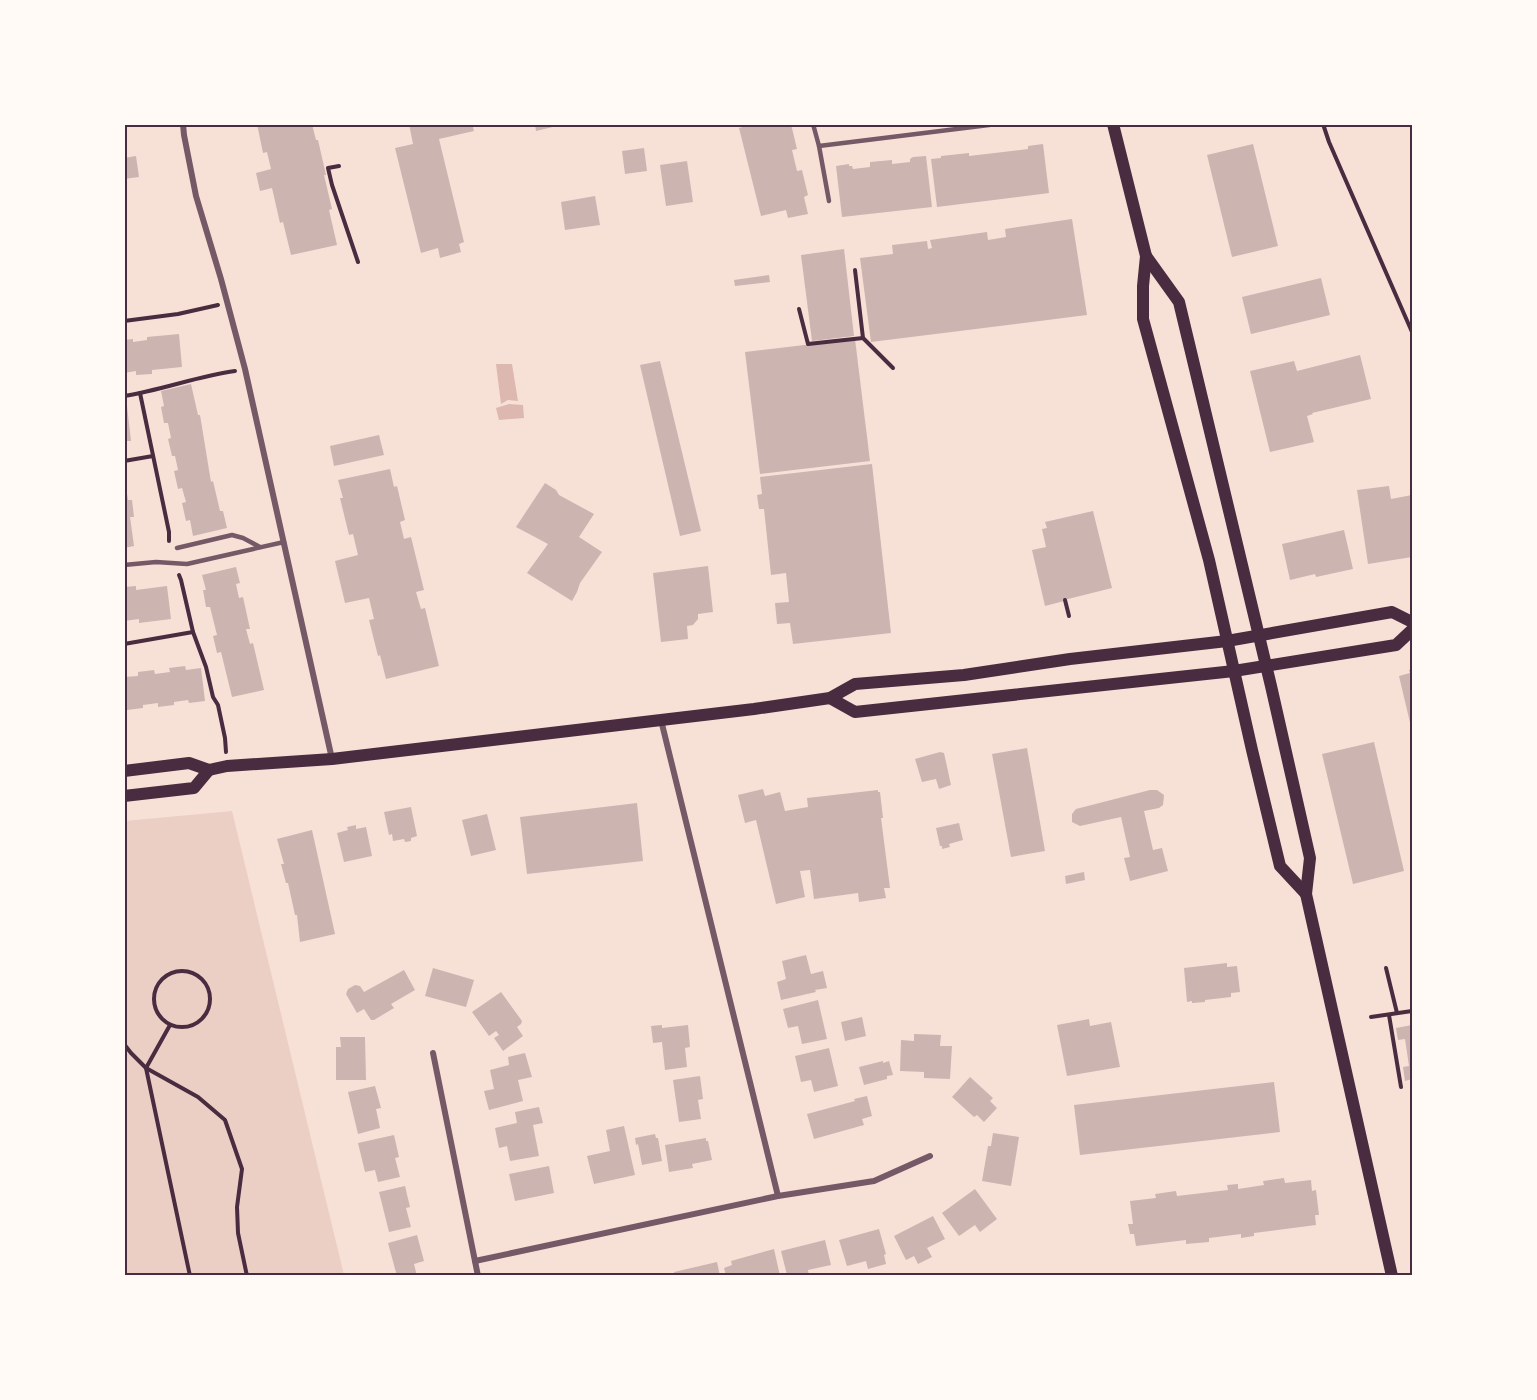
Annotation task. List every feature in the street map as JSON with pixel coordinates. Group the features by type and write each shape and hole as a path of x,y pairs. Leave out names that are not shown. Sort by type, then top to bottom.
{"main road":[{"path":"1113,124 1146,256 1143,319 1209,560 1280,866 1306,894"},
{"path":"1146,256 1179,302 1310,858 1306,894 1392,1275"},
{"path":"124,771 189,763 209,770 227,766 332,759 754,709 830,698 855,684 964,675 1080,657 1227,641 1392,612 1413,622"},
{"path":"830,698 855,712 1234,671 1396,645 1413,630"},
{"path":"124,796 194,788 209,770"}],"street":[{"path":"183,124 196,196 245,369 332,759"},
{"path":"662,720 777,1196"},
{"path":"433,1053 478,1275"},
{"path":"475,1261 777,1196 874,1181 930,1156"}],"lane":[{"path":"813,124 829,201"},
{"path":"819,146 997,124"},
{"path":"177,548 232,535 261,547"},
{"path":"124,565 156,562 187,564 284,542"}],"path":[{"path":"1323,124 1413,332"},
{"path":"339,166 328,168 358,262"},
{"path":"336,224 344,222"},
{"path":"855,270 863,338 892,368"},
{"path":"124,321 178,314 227,304"},
{"path":"799,309 808,344 863,338"},
{"path":"124,396 214,374 245,369"},
{"path":"140,393 168,532 171,563 181,580 193,632 206,667 213,697 218,705 225,738 227,766"},
{"path":"124,461 153,456"},
{"path":"1065,600 1069,616"},
{"path":"124,644 193,632"},
{"path":"1386,968 1397,1014"},
{"path":"184,971 196,974 206,983 210,995 207,1014 193,1026 180,1028 170,1025 157,1013 154,1004 155,990 160,981 171,973 184,971"},
{"path":"1371,1017 1413,1011"},
{"path":"1389,1014 1401,1087"},
{"path":"170,1025 146,1068 190,1275"},
{"path":"124,1044 146,1068 198,1097 225,1120 242,1169 237,1207 238,1233 247,1275"}],"shaded area":[{"path":"496,364 512,364 518,401 508,400 501,404"},
{"path":"509,404 523,405 524,418 499,420 496,408"},
{"path":"232,811 344,1275 125,1276 125,821"}],"building":[{"path":"257,124 312,124 326,175 324,175 332,209 329,210 337,245 291,255 283,222 280,223 272,188 260,191 256,173 271,169 267,152 263,153"},
{"path":"409,124 472,124 474,131 439,139 464,242 459,244 461,252 440,258 438,248 421,253 395,148 413,144"},
{"path":"535,124 561,124 561,125 536,131"},
{"path":"753,124 791,124 797,149 792,150 797,171 802,170 808,195 804,197 808,214 788,218 786,210 761,216 739,128"},
{"path":"1043,144 1049,193 937,207 931,159 969,153 969,156 1028,149 1028,146"},
{"path":"1253,144 1278,246 1232,257 1207,155"},
{"path":"644,148 647,171 625,174 622,151"},
{"path":"136,156 139,177 124,179 124,158"},
{"path":"926,156 932,207 842,217 836,166 849,164 853,169 870,167 870,162 892,160 892,164 910,162 913,157"},
{"path":"687,161 693,202 666,206 660,165"},
{"path":"595,196 600,225 565,230 561,202"},
{"path":"1072,219 1087,315 871,342 860,258 893,254 892,245 927,241 928,249 932,248 930,240 987,232 988,240 1006,237 1005,229"},
{"path":"844,249 854,336 812,341 801,255"},
{"path":"769,275 770,282 735,286 734,280"},
{"path":"1321,278 1330,315 1251,334 1242,297"},
{"path":"179,334 182,367 152,370 152,374 136,375 136,371 124,373 124,340 133,339 133,342 147,340 147,337"},
{"path":"855,339 870,461 760,474 745,352"},
{"path":"1360,355 1371,399 1312,413 1307,416 1314,442 1270,452 1250,371 1294,361 1297,371"},
{"path":"660,361 701,531 680,536 640,365"},
{"path":"191,384 198,415 200,415 211,482 213,481 220,511 223,511 227,528 193,536 190,520 186,521 182,503 186,502 182,488 178,489 174,471 178,470 168,439 171,438 168,423 164,423 161,407 164,406 161,391"},
{"path":"127,406 131,441 124,441 124,407"},
{"path":"379,435 384,455 334,466 330,446"},
{"path":"872,464 891,633 793,644 790,623 777,624 775,603 789,602 786,573 771,575 764,509 759,509 757,495 762,494 760,477"},
{"path":"390,469 394,487 397,486 405,520 400,522 404,539 411,537 424,590 416,592 421,609 425,608 439,666 386,679 369,620 374,619 369,598 345,603 335,561 358,555 353,534 349,535 338,480"},
{"path":"545,483 556,490 559,495 594,514 579,537 602,552 580,583 572,601 527,573 548,544 516,527"},
{"path":"1389,486 1391,499 1412,495 1412,557 1368,564 1357,490"},
{"path":"124,487 126,487 128,500 132,500 134,517 130,517 134,546 124,548"},
{"path":"1093,511 1112,588 1045,606 1032,550 1046,547 1042,529 1047,528 1045,522"},
{"path":"1344,530 1353,569 1290,580 1282,544"},
{"path":"708,566 713,612 698,614 698,619 693,625 687,626 688,639 661,642 653,573"},
{"path":"236,567 240,583 236,584 239,598 243,597 250,629 246,629 250,644 253,643 264,690 232,697 221,652 217,653 213,636 217,635 210,607 206,607 203,590 206,590 202,575"},
{"path":"136,586 136,590 167,586 171,619 139,623 139,619 124,621 124,587"},
{"path":"185,666 186,670 201,668 205,701 189,703 188,700 158,707 158,703 127,710 127,707 124,707 124,677 138,676 138,672 154,670 155,674 170,672 169,668"},
{"path":"1412,669 1412,731 1399,676 1410,673 1409,670"},
{"path":"1374,742 1404,871 1353,884 1322,754"},
{"path":"1027,748 1045,851 1011,857 992,754"},
{"path":"944,753 951,785 939,789 936,779 922,782 915,759"},
{"path":"763,789 765,796 780,792 785,811 808,807 807,798 878,790 890,888 884,888 886,898 859,902 858,893 814,899 810,870 800,871 805,897 776,904 756,820 745,823 738,795"},
{"path":"1157,790 1164,795 1163,805 1144,811 1153,850 1162,848 1168,871 1130,881 1124,858 1130,857 1121,817 1080,826 1072,822 1072,814 1076,809"},
{"path":"637,803 643,861 527,874 520,817"},
{"path":"411,807 417,836 411,838 411,841 405,842 404,839 393,841 392,834 389,835 384,812"},
{"path":"487,814 496,850 471,856 462,820"},
{"path":"959,823 963,840 949,844 950,847 942,849 936,828"},
{"path":"356,825 356,829 366,827 372,856 344,862 337,833"},
{"path":"312,830 335,934 300,942 297,915 295,915 281,864 284,864 277,839"},
{"path":"1084,872 1085,880 1066,884 1065,876"},
{"path":"806,955 811,974 823,971 827,988 781,1000 777,982 786,979 782,961"},
{"path":"1227,963 1227,967 1237,966 1240,992 1231,993 1231,997 1205,1000 1205,1002 1187,1002 1184,968"},
{"path":"433,968 474,980 466,1007 425,996"},
{"path":"404,970 415,990 391,1004 394,1008 374,1020 371,1020 364,1009 357,1013 346,994 348,989 355,985 360,986 364,992"},
{"path":"501,992 522,1021 517,1027 523,1036 503,1051 494,1038 499,1035 496,1031 489,1036 472,1012"},
{"path":"818,1000 827,1039 802,1044 798,1026 788,1028 783,1009"},
{"path":"862,1017 866,1036 845,1041 841,1022"},
{"path":"1089,1019 1090,1026 1111,1022 1120,1067 1067,1076 1057,1025"},
{"path":"662,1025 662,1028 688,1025 690,1047 685,1048 687,1067 665,1070 662,1042 653,1043 651,1026"},
{"path":"1412,1025 1412,1079 1405,1081 1403,1067 1409,1066 1405,1039 1398,1040 1396,1028"},
{"path":"914,1034 941,1035 940,1046 952,1046 950,1079 924,1078 924,1072 900,1071 901,1040 914,1041"},
{"path":"340,1037 365,1037 366,1080 336,1080 336,1047 341,1047"},
{"path":"829,1048 838,1086 814,1092 811,1080 801,1082 795,1056"},
{"path":"525,1053 532,1077 518,1080 523,1101 489,1110 484,1091 494,1089 490,1070 509,1065 508,1057"},
{"path":"883,1061 883,1063 889,1061 893,1075 887,1076 887,1079 864,1085 859,1067"},
{"path":"700,1076 703,1099 698,1100 701,1119 679,1122 673,1080"},
{"path":"970,1077 993,1098 990,1101 997,1108 984,1122 977,1115 974,1117 952,1097"},
{"path":"1274,1082 1280,1132 1080,1155 1074,1105"},
{"path":"375,1086 381,1108 376,1109 380,1128 358,1134 348,1092"},
{"path":"867,1096 872,1116 862,1119 864,1125 814,1139 807,1114"},
{"path":"539,1107 543,1123 533,1125 539,1156 510,1161 507,1146 499,1148 495,1128 517,1123 515,1112"},
{"path":"624,1126 635,1175 594,1184 587,1156 610,1151 606,1130"},
{"path":"993,1133 1019,1137 1011,1186 982,1181 988,1146 991,1146"},
{"path":"655,1134 658,1138 662,1161 642,1165 635,1138"},
{"path":"394,1135 399,1157 395,1158 400,1177 378,1182 375,1170 365,1172 358,1143"},
{"path":"706,1138 712,1160 692,1164 693,1168 669,1172 665,1145"},
{"path":"549,1166 554,1193 515,1201 509,1174"},
{"path":"1284,1178 1285,1183 1311,1180 1312,1191 1316,1190 1319,1215 1315,1215 1316,1225 1254,1233 1254,1236 1241,1238 1241,1234 1209,1238 1209,1242 1186,1244 1186,1240 1136,1246 1134,1234 1130,1234 1128,1224 1133,1224 1130,1201 1156,1198 1155,1194 1176,1191 1177,1196 1228,1190 1227,1185 1238,1184 1238,1189 1264,1185 1263,1181"},
{"path":"405,1186 410,1207 406,1208 411,1227 389,1232 379,1192"},
{"path":"975,1189 997,1219 980,1232 975,1225 959,1236 942,1213"},
{"path":"933,1216 945,1239 927,1248 932,1257 918,1264 914,1256 906,1260 894,1236"},
{"path":"879,1229 886,1254 884,1255 886,1264 868,1269 866,1261 847,1266 839,1240"},
{"path":"417,1235 424,1261 414,1264 417,1276 397,1276 388,1243"},
{"path":"825,1240 831,1265 808,1270 809,1276 787,1275 781,1251"},
{"path":"774,1249 780,1276 726,1276 724,1268 732,1265 731,1261"},
{"path":"717,1262 720,1276 675,1276 674,1272"}]}
